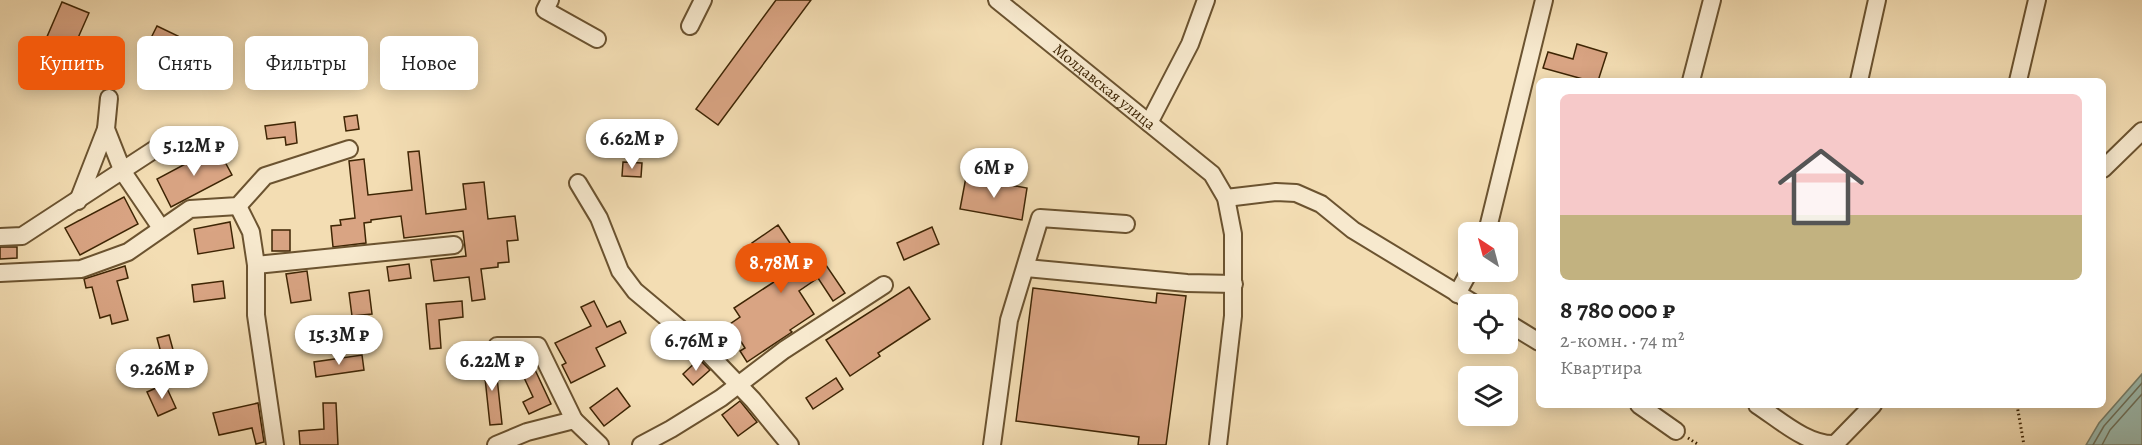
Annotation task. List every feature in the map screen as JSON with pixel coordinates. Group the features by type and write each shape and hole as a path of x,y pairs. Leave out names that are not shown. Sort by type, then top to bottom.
{"street":[{"path":"550,0 545,10 597,39"},
{"path":"690,26 703,0"},
{"name":"Молдавская улица","path":"997,0 1212,174 1226,198"},
{"path":"1149,123 1190,44 1206,0"},
{"path":"1489,222 1544,0"},
{"path":"1692,78 1712,0"},
{"path":"1859,78 1877,0"},
{"path":"2019,78 2037,0"},
{"path":"78,201 106,129 109,98"},
{"path":"106,129 123,172 160,228"},
{"path":"2106,166 2142,130"},
{"path":"0,237 22,236 172,138"},
{"path":"0,273 81,269 128,252 190,209 238,206 265,176 349,149"},
{"path":"578,183 599,218 620,271 635,291 703,348 738,384 790,445"},
{"path":"1218,445 1233,316 1233,234 1226,198 1276,192 1296,193 1321,204 1353,230 1457,294 1464,282"},
{"path":"238,206 251,232 256,265 256,315 275,445"},
{"path":"992,445 1009,320 1040,218 1126,224"},
{"path":"256,265 454,246"},
{"path":"1026,267 1187,283 1234,284"},
{"path":"641,445 671,429 784,350 884,285"},
{"path":"1518,329 1536,340"},
{"path":"496,346 538,346 574,420 600,445"},
{"path":"1644,408 1676,431"},
{"path":"1762,408 1810,440 1824,445 1835,444 1870,408"},
{"path":"496,445 527,432 574,420"}],"path":[{"path":"2018,408 2024,445"}],"water":[{"path":"2142,374 2142,445 2086,445 2099,423"}],"building":[{"path":"776,0 811,0 718,125 696,109"},
{"path":"62,2 89,13 79,36 47,36"},
{"path":"157,26 178,36 152,36"},
{"path":"1577,44 1607,53 1599,78 1579,78 1543,68 1548,52 1573,59"},
{"path":"357,115 359,129 346,131 344,117"},
{"path":"295,122 297,143 286,145 285,137 267,139 265,126"},
{"path":"217,147 232,175 171,207 157,179"},
{"path":"419,151 426,214 466,209 463,184 484,182 488,219 515,216 518,240 507,241 509,262 498,263 498,267 481,269 485,299 472,301 469,277 434,281 431,260 466,256 463,231 404,238 401,216 364,223 366,243 333,247 331,226 341,225 340,220 355,218 349,161 364,159 368,195 412,190 408,152"},
{"path":"623,162 642,163 641,177 622,176"},
{"path":"966,177 1027,188 1022,220 960,209"},
{"path":"124,197 138,224 80,255 65,228"},
{"path":"230,222 234,248 198,254 194,229"},
{"path":"778,225 798,255 813,246 845,293 833,301 818,278 799,291 814,314 790,330 792,332 747,362 740,351 745,348 730,324 740,317 734,308 777,280 752,243"},
{"path":"932,227 939,244 904,260 897,243"},
{"path":"272,230 290,230 290,251 272,251"},
{"path":"0,247 17,247 17,258 0,259"},
{"path":"409,264 411,278 389,281 387,267"},
{"path":"125,266 128,278 117,281 128,320 112,324 110,315 100,318 92,287 86,288 84,279"},
{"path":"307,271 311,300 291,303 286,274"},
{"path":"223,281 225,298 194,302 192,285"},
{"path":"909,287 930,319 878,353 880,356 850,376 826,340"},
{"path":"1033,288 1156,303 1157,293 1186,296 1166,445 1138,445 1139,437 1016,421"},
{"path":"369,290 372,314 352,316 349,293"},
{"path":"462,301 463,317 439,320 441,348 430,349 426,304"},
{"path":"594,301 607,327 620,321 626,333 596,348 605,366 571,383 562,365 566,363 555,343 591,326 581,307"},
{"path":"169,335 175,357 163,360 157,338"},
{"path":"362,355 364,370 316,377 314,362"},
{"path":"529,357 551,404 529,414 523,402 533,397 520,369 508,370 503,358"},
{"path":"483,359 495,359 502,424 490,425"},
{"path":"699,359 710,370 693,385 683,374"},
{"path":"836,378 843,389 813,409 806,398"},
{"path":"165,384 176,408 158,416 147,392"},
{"path":"617,388 630,406 604,426 590,408"},
{"path":"740,401 757,422 738,436 722,415"},
{"path":"258,403 264,442 256,444 252,428 219,435 213,413"},
{"path":"323,403 336,403 338,445 300,445 299,431 324,429"}]}
